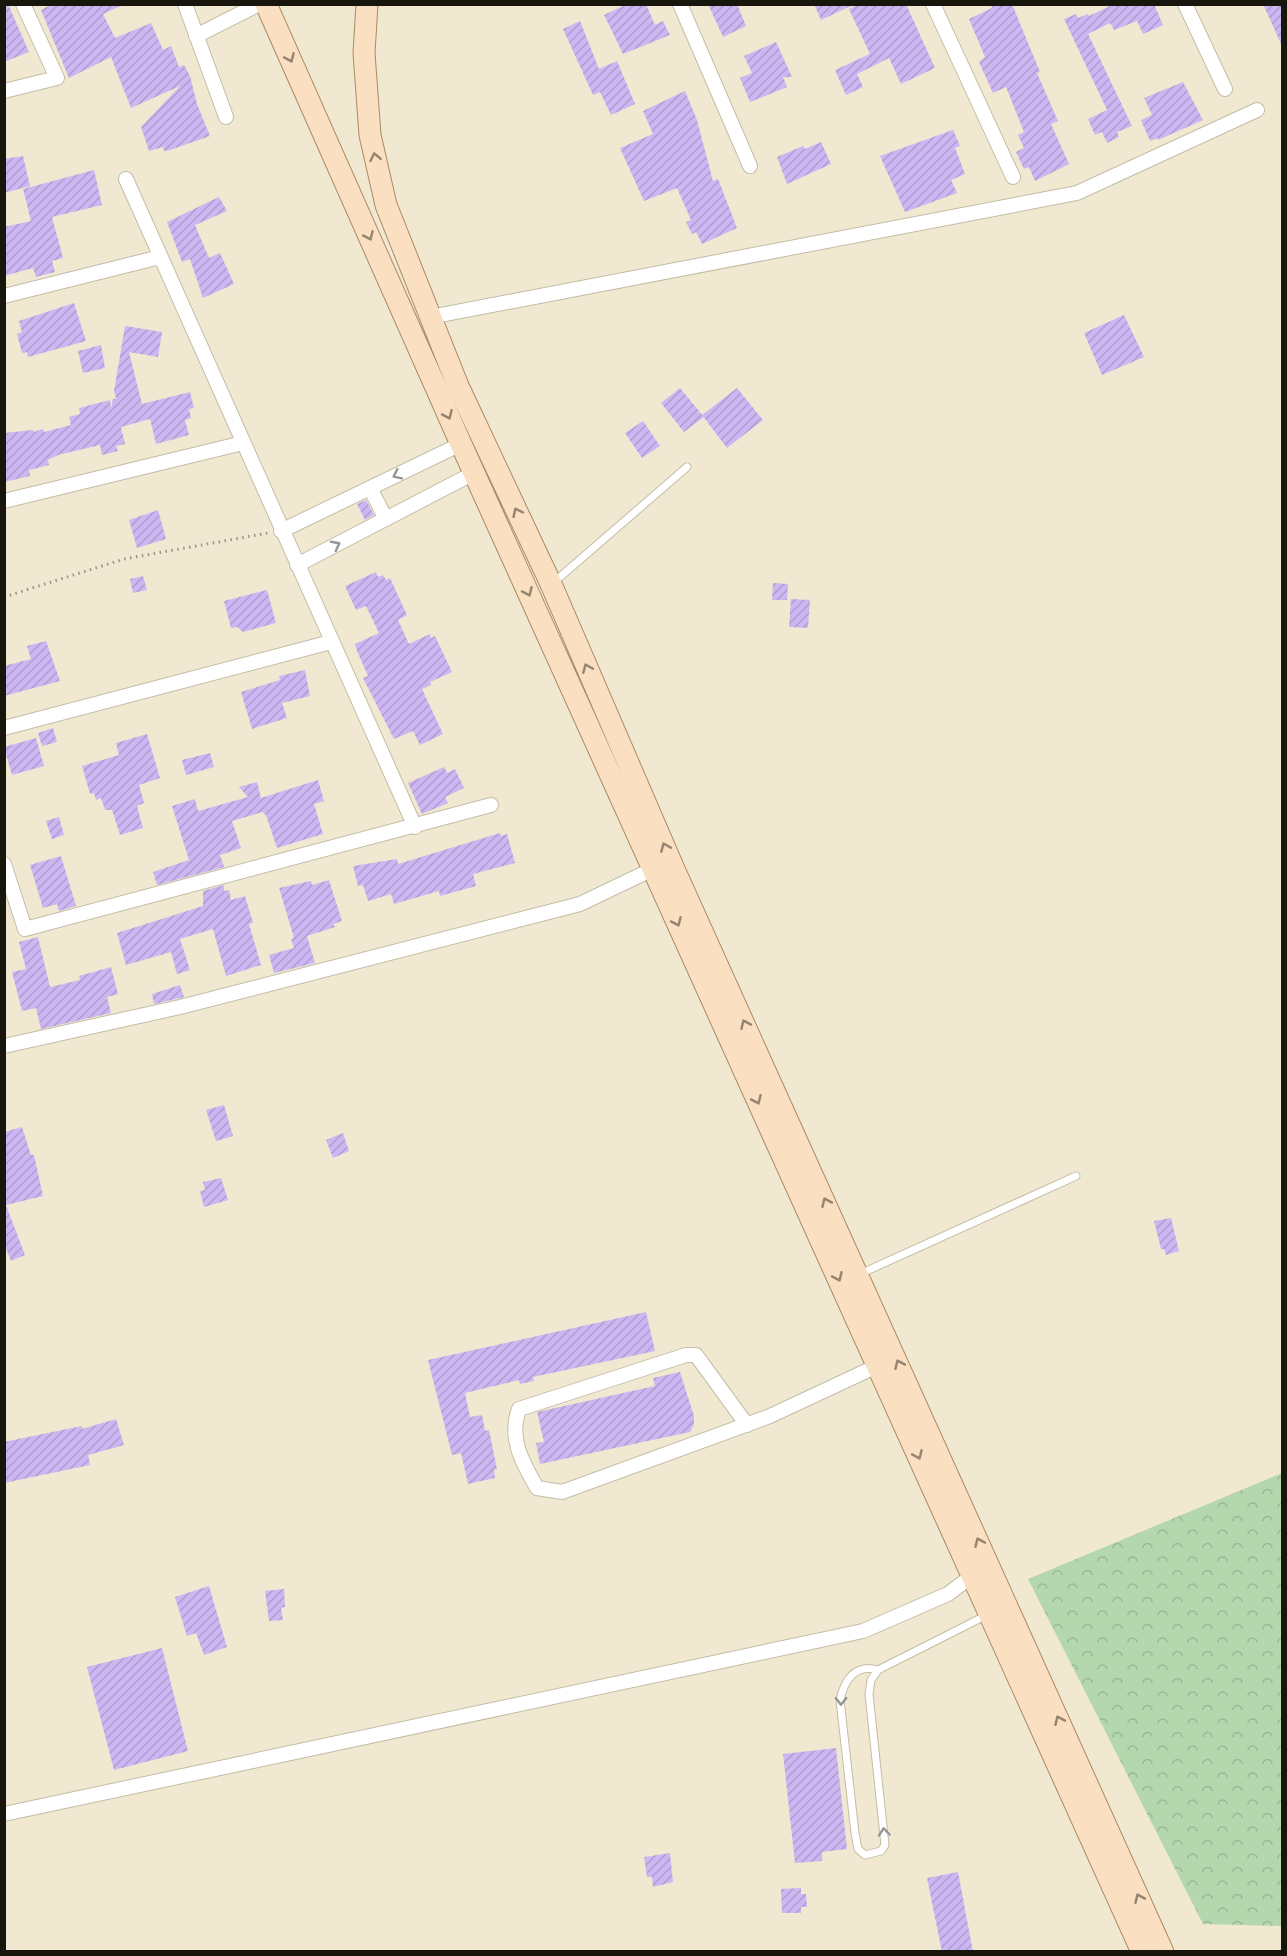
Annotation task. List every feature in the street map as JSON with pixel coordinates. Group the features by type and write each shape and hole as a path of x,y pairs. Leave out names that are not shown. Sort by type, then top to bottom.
{"main road":[{"path":"266,4 474,473 1142,1952"},
{"path":"368,4 364,53 370,135 386,205 458,386 551,584 674,869 859,1274 1163,1952"}],"street":[{"path":"4,92 57,78 23,4"},
{"path":"185,4 226,117"},
{"path":"196,36 259,4"},
{"path":"680,4 750,166"},
{"path":"933,4 1013,177"},
{"path":"1185,4 1225,89"},
{"path":"430,317 1077,193 1257,110"},
{"path":"126,179 415,828"},
{"path":"4,296 160,257"},
{"path":"4,501 243,443"},
{"path":"281,531 461,444"},
{"path":"297,565 474,473"},
{"path":"370,488 386,519"},
{"path":"4,728 331,642"},
{"path":"4,864 25,929 415,828 491,805"},
{"path":"4,1046 180,1007 580,904 653,869"},
{"path":"747,1425 696,1355 686,1355 519,1409 514,1423 518,1454 537,1488 562,1492 747,1425 877,1365"},
{"path":"4,1814 863,1632 948,1594 972,1576"}],"lane":[{"path":"551,584 687,467"},
{"path":"859,1274 1076,1176"},
{"path":"878,1670 872,1680 869,1694 885,1845 881,1851 865,1856 858,1849 840,1700 843,1686 850,1674 863,1669 878,1670 989,1614"}],"path":[{"path":"4,597 124,559 281,531"}],"green space":[{"path":"1282,1473 1282,1926 1203,1924 1028,1579"}],"building":[{"path":"4,4 8,4 29,52 4,62"},
{"path":"52,4 125,4 103,14 115,38 151,23 163,50 171,46 179,67 184,65 190,76 197,104 210,136 170,150 164,151 163,147 149,151 141,127 180,86 131,108 111,57 69,78 41,10"},
{"path":"627,4 646,4 655,25 663,21 670,35 623,54 604,15"},
{"path":"708,4 737,4 746,26 723,37"},
{"path":"814,4 855,4 821,20"},
{"path":"859,4 906,4 935,68 901,84 889,58 857,74 863,87 846,95 835,70 870,54 849,9"},
{"path":"991,4 1012,4 1040,72 1037,73 1058,121 1051,124 1069,164 1035,181 1029,167 1024,169 1016,152 1024,148 1018,135 1024,132 1006,87 993,93 979,62 985,57 969,19 992,8"},
{"path":"1114,4 1154,4 1163,25 1143,34 1137,21 1114,30 1110,23 1088,34 1132,126 1117,132 1119,137 1107,143 1102,132 1095,135 1088,119 1107,110 1064,19 1076,14 1078,18 1088,14 1089,16"},
{"path":"1263,4 1282,4 1282,46 1268,15"},
{"path":"580,21 599,69 617,61 635,104 611,115 600,92 593,95 563,29"},
{"path":"776,42 792,77 783,77 787,87 750,102 740,78 752,73 744,56"},
{"path":"1183,82 1203,120 1158,140 1158,138 1150,141 1141,120 1152,115 1144,98"},
{"path":"685,91 697,120 713,181 718,179 737,228 702,244 696,232 692,234 686,222 691,220 677,188 644,201 620,148 653,134 643,111"},
{"path":"953,130 960,146 955,148 965,174 951,180 957,193 905,212 880,156"},
{"path":"821,142 831,164 787,184 777,157 803,146 805,149"},
{"path":"23,156 30,186 4,193 4,159"},
{"path":"94,170 102,205 52,217 63,258 52,261 55,272 36,277 33,268 4,276 4,227 31,221 23,189"},
{"path":"219,197 227,211 195,225 209,258 220,253 234,284 203,298 190,259 182,262 167,222"},
{"path":"74,303 86,341 28,357 27,352 22,353 17,334 22,332 19,321"},
{"path":"1124,315 1144,357 1102,375 1084,333"},
{"path":"125,326 162,332 158,357 129,352 142,404 190,392 194,408 189,409 191,418 185,420 189,435 156,444 150,419 121,427 125,444 116,446 118,451 102,455 100,445 58,455 48,460 49,465 29,470 30,476 4,482 4,433 33,430 34,432 43,429 44,432 71,425 69,417 80,414 79,408 110,400 111,408 113,399 116,399 114,391"},
{"path":"101,345 105,368 83,373 78,351"},
{"path":"680,388 704,417 684,432 661,403"},
{"path":"737,388 763,420 727,448 702,415"},
{"path":"643,421 660,446 642,458 625,433"},
{"path":"366,500 374,515 365,520 357,504"},
{"path":"158,510 166,539 137,548 129,520"},
{"path":"376,572 378,577 383,575 386,580 390,578 407,615 398,620 409,644 430,634 431,638 435,636 452,672 430,682 431,685 422,689 443,734 420,745 413,731 394,739 363,678 368,676 355,644 379,633 366,606 356,610 345,586"},
{"path":"143,576 147,590 133,593 130,579"},
{"path":"773,583 788,584 787,600 772,600"},
{"path":"267,590 276,623 243,632 237,627 231,628 224,601"},
{"path":"791,599 810,600 808,628 789,627"},
{"path":"46,641 60,681 4,696 4,666 31,659 27,646"},
{"path":"305,670 310,696 282,703 287,718 252,729 241,692 280,680 279,676"},
{"path":"53,728 57,742 42,746 38,733"},
{"path":"147,734 160,778 139,785 144,803 137,806 143,828 120,835 112,810 105,810 101,798 96,800 94,793 90,794 82,766 119,755 116,743"},
{"path":"36,738 44,766 12,775 4,747"},
{"path":"210,753 214,767 186,775 182,760"},
{"path":"444,767 447,773 455,769 464,788 445,797 448,803 422,814 408,783"},
{"path":"318,780 324,801 314,804 323,834 277,848 265,812 266,816 263,812 232,821 241,848 220,855 224,867 157,885 153,872 189,860 172,806 195,799 198,811 248,797 239,787 257,782 261,798"},
{"path":"59,817 64,835 52,839 46,821"},
{"path":"500,833 501,836 507,834 515,863 473,874 476,886 440,896 439,891 394,904 391,894 368,901 363,885 358,886 353,866 397,859 398,864"},
{"path":"61,856 76,906 59,911 57,904 43,908 30,865"},
{"path":"329,880 342,921 333,924 335,927 307,936 315,963 274,973 269,955 294,948 291,939 294,938 279,888 311,881 312,885"},
{"path":"224,885 224,891 229,890 231,900 245,896 253,923 249,924 261,965 226,976 213,929 180,939 190,970 177,974 171,952 126,965 117,933 203,906 203,891"},
{"path":"38,937 50,987 80,980 79,976 111,967 118,994 107,997 111,1013 41,1029 36,1008 22,1011 12,972 26,969 19,942"},
{"path":"180,985 184,997 154,1004 152,994"},
{"path":"224,1105 233,1136 216,1141 206,1110"},
{"path":"22,1127 31,1155 34,1155 43,1196 6,1205 25,1255 11,1261 4,1244 4,1132"},
{"path":"343,1133 349,1151 333,1158 326,1140"},
{"path":"221,1178 228,1200 204,1207 200,1191 205,1190 203,1182"},
{"path":"1171,1218 1179,1251 1166,1255 1164,1249 1161,1249 1154,1221"},
{"path":"646,1312 655,1351 533,1377 534,1381 520,1384 519,1380 465,1393 470,1417 482,1415 485,1431 489,1430 497,1469 494,1470 495,1478 468,1484 461,1453 452,1455 428,1360"},
{"path":"680,1372 694,1416 694,1424 690,1432 540,1464 536,1443 544,1442 537,1412 655,1386 653,1378"},
{"path":"116,1419 124,1445 88,1455 90,1465 4,1483 4,1442 82,1426 82,1429"},
{"path":"209,1586 227,1647 204,1655 196,1633 187,1636 175,1597"},
{"path":"284,1589 285,1607 281,1608 283,1620 269,1621 265,1591"},
{"path":"162,1648 188,1751 114,1770 87,1667"},
{"path":"836,1748 847,1849 822,1852 822,1861 795,1863 783,1754"},
{"path":"670,1853 673,1882 653,1887 652,1877 647,1877 644,1857"},
{"path":"958,1872 973,1952 942,1952 927,1878"},
{"path":"801,1888 801,1894 806,1894 807,1907 801,1907 801,1913 782,1913 781,1889"}]}
